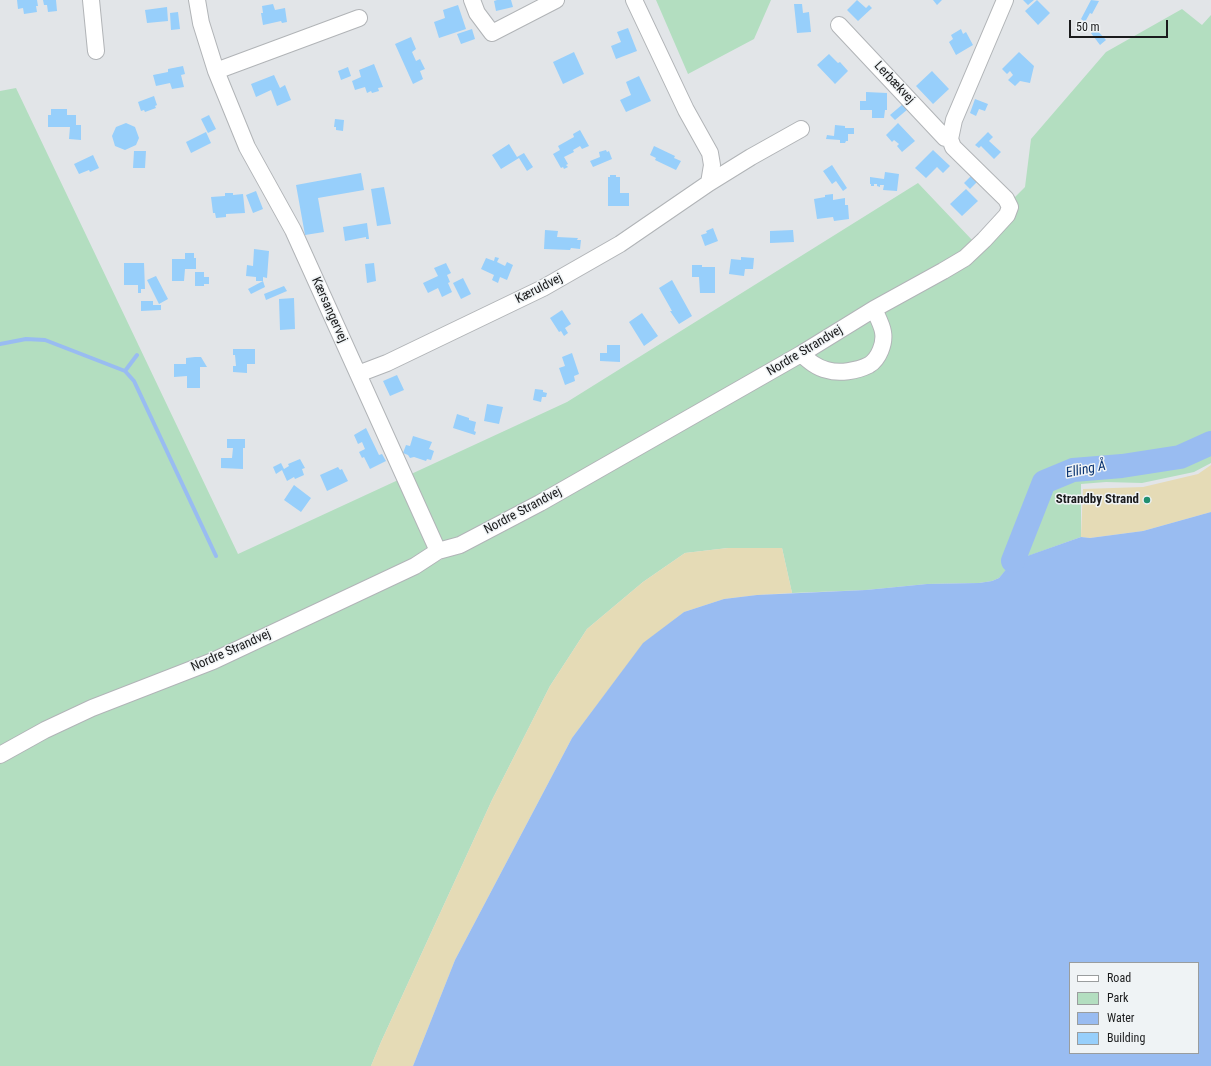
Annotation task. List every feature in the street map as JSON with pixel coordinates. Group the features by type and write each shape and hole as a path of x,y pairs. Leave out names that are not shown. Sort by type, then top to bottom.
{"street":[{"path":"91,0 96,51"},
{"name":"Kærsangervej","path":"197,0 201,22 216,71 247,147 293,230 438,551"},
{"path":"472,0 477,13 492,33 556,0"},
{"path":"634,0 686,110 710,153 712,165 709,183"},
{"path":"950,139 954,120 1005,0"},
{"path":"216,71 359,18"},
{"name":"Lerbækvej","path":"839,25 945,138 950,139 953,147 1006,199 1010,207"},
{"name":"Kæruldvej","path":"358,374 387,363 543,288 620,244 709,183 801,129"},
{"name":"Nordre Strandvej","path":"0,755 45,730 92,708 212,661 415,566 438,551 460,545 540,503 801,354 965,258 1007,215 1010,207"},
{"path":"801,354 813,365 826,370 838,372 855,369 870,364 878,356 883,343 883,331 874,310"}],"green space":[{"path":"656,0 771,0 754,39 688,74"},
{"path":"1182,9 1202,25 1211,15 1211,463 1194,472 1142,483 1106,482 1081,484 1081,537 1014,561 999,578 992,581 979,583 927,584 866,590 792,593 782,548 728,548 685,553 643,582 587,629 550,686 492,800 371,1066 0,1066 0,761 47,736 96,714 215,666 449,556 973,260 1011,223 1016,210 1012,200 1025,187 1031,139 1106,52"},
{"path":"16,88 238,554 567,402 918,183 973,241 960,254 927,271 539,499 450,544 440,541 425,549 421,557 212,656 0,749 0,91"}],"sand":[{"name":"Strandby Strand","path":"1211,465 1211,512 1143,531 1090,538 1081,537 1083,489 1143,487 1198,474"},
{"path":"728,548 782,548 792,593 724,599 684,612 643,644 572,738 455,960 413,1066 371,1066 492,800 550,686 587,629 643,582 685,553"}],"water":[{"path":"1211,512 1211,1066 413,1066 455,960 572,738 643,643 684,612 724,599 757,595 866,590 927,584 979,583 992,581 999,578 1013,561 1081,537 1090,538 1143,531"}],"building":[{"path":"17,0 37,0 37,12 24,14 23,8 18,9"},
{"path":"43,0 56,0 57,11 48,12 47,5 44,5"},
{"path":"511,0 513,7 496,11 494,1"},
{"path":"857,0 866,8 869,5 872,8 858,21 847,10"},
{"path":"933,0 942,0 937,5"},
{"path":"1023,0 1034,0 1028,5"},
{"path":"1037,0 1050,13 1038,25 1025,11"},
{"path":"1091,0 1099,1 1092,14 1090,13 1085,22 1081,19"},
{"path":"273,4 275,10 285,8 287,22 282,23 281,21 263,25 261,13 263,13 262,6"},
{"path":"794,4 802,4 803,13 809,12 811,32 797,33"},
{"path":"458,5 466,29 439,38 434,22 445,18 443,10"},
{"path":"167,7 168,21 147,23 145,10"},
{"path":"178,12 180,29 171,30 170,13"},
{"path":"628,28 637,51 616,59 611,46 621,42 617,32"},
{"path":"472,29 475,39 461,44 457,34"},
{"path":"961,29 963,34 966,32 973,45 956,55 949,42 953,39 951,35"},
{"path":"1096,29 1106,40 1100,45 1091,33"},
{"path":"411,37 416,49 412,52 416,61 420,59 425,69 420,71 423,79 413,84 395,44"},
{"path":"574,52 584,74 563,84 553,62"},
{"path":"1019,52 1034,66 1030,83 1020,81 1015,86 1008,80 1013,75 1010,71 1007,74 1002,69"},
{"path":"829,54 838,63 840,62 848,71 835,84 817,65"},
{"path":"374,64 383,87 378,88 379,91 372,93 371,91 367,93 365,87 355,90 352,81 361,77 359,70"},
{"path":"183,66 185,74 181,75 184,87 172,89 170,83 156,86 153,75 168,72 168,69"},
{"path":"348,67 351,76 341,80 338,71"},
{"path":"932,71 949,89 933,104 916,86"},
{"path":"274,75 280,88 285,85 291,100 277,106 271,90 256,97 251,84"},
{"path":"639,76 651,101 626,112 620,100 631,95 626,82"},
{"path":"866,92 887,93 887,110 885,110 884,118 872,118 872,110 860,110 860,101 866,101"},
{"path":"154,96 157,105 155,106 156,108 145,112 144,110 141,111 138,102"},
{"path":"975,99 988,104 985,111 979,109 976,116 970,113"},
{"path":"903,104 908,109 895,120 890,115"},
{"path":"51,109 67,109 67,115 76,115 76,125 81,125 81,140 69,139 70,127 48,127 48,115 51,115"},
{"path":"209,115 216,129 208,133 201,119"},
{"path":"335,119 344,120 343,131 336,130 336,127 334,127"},
{"path":"126,123 135,127 139,138 136,145 125,150 115,146 112,136 116,127"},
{"path":"898,123 915,141 902,152 897,146 899,144 894,140 892,142 886,135"},
{"path":"835,125 845,126 845,128 854,128 854,134 848,134 848,141 845,143 840,143 840,140 826,139 827,135 834,136"},
{"path":"580,130 589,146 582,149 580,146 573,150 574,152 564,157 568,167 564,169 563,167 561,168 553,154 560,150 558,146 574,137 573,134"},
{"path":"206,132 211,143 191,153 186,142"},
{"path":"988,132 993,137 989,141 1001,152 994,159 981,146 979,148 975,145"},
{"path":"509,144 517,157 524,153 533,167 527,171 519,158 501,169 492,155"},
{"path":"654,146 675,156 674,158 681,161 676,170 655,160 656,158 650,155"},
{"path":"606,150 607,152 609,151 612,159 593,167 590,161 600,157 599,152"},
{"path":"933,150 950,166 943,173 937,167 926,178 915,168"},
{"path":"134,151 146,151 145,168 133,168"},
{"path":"93,155 99,168 90,172 89,170 79,174 74,164"},
{"path":"832,165 847,188 843,191 836,181 832,184 823,171"},
{"path":"885,172 899,174 897,191 883,190 884,185 880,185 880,187 877,186 877,184 874,184 874,186 871,186 870,177 884,179"},
{"path":"361,173 364,190 318,198 324,232 305,235 296,185"},
{"path":"610,175 620,177 620,193 629,193 629,206 608,206 608,177 610,177"},
{"path":"972,175 978,181 970,189 964,183"},
{"path":"384,187 391,224 377,226 371,189"},
{"path":"966,189 978,201 962,216 950,204"},
{"path":"256,191 263,209 253,213 246,195"},
{"path":"225,193 233,193 233,195 243,194 245,213 226,214 226,217 216,218 215,213 213,213 211,197 225,196"},
{"path":"833,194 833,200 845,198 845,205 848,205 849,219 834,221 833,217 817,219 814,199"},
{"path":"367,223 369,239 366,239 366,237 345,241 343,227"},
{"path":"713,228 718,241 705,246 701,235 707,233 706,231"},
{"path":"545,230 558,231 557,237 578,238 577,240 581,240 580,249 544,249"},
{"path":"793,230 794,242 770,243 770,231"},
{"path":"254,249 269,251 267,278 263,277 263,281 256,281 256,277 246,276 247,265 253,266"},
{"path":"185,253 194,253 194,258 196,258 196,269 185,269 184,281 172,281 172,259 185,259"},
{"path":"495,257 499,258 497,262 505,266 507,262 513,265 507,280 500,277 498,283 492,280 494,275 481,269 486,258 494,261"},
{"path":"741,257 754,258 753,269 745,269 744,276 729,274 731,259 741,260"},
{"path":"124,263 144,263 145,289 141,289 141,293 138,293 138,285 124,285"},
{"path":"374,263 376,281 367,283 365,264"},
{"path":"446,263 451,273 447,275 450,282 448,283 452,292 442,297 438,288 428,293 423,283 438,276 434,268"},
{"path":"692,265 715,267 715,293 700,293 699,277 692,277"},
{"path":"195,272 204,272 204,277 209,277 209,284 204,284 204,286 195,286"},
{"path":"156,276 168,299 159,304 147,280"},
{"path":"463,278 471,294 461,299 453,283"},
{"path":"672,280 692,316 679,324 670,311 672,311 659,288"},
{"path":"263,281 265,287 251,294 248,289"},
{"path":"284,286 287,291 266,300 264,294"},
{"path":"294,298 295,329 280,330 279,299"},
{"path":"141,301 153,301 153,305 161,305 161,310 141,311"},
{"path":"562,310 571,324 565,328 568,333 564,336 561,331 559,332 550,318"},
{"path":"642,313 658,336 644,346 629,322"},
{"path":"607,345 620,345 620,362 600,361 600,353 607,353"},
{"path":"233,349 255,349 255,364 247,364 247,373 233,372 233,366 236,366"},
{"path":"572,353 579,374 574,376 575,381 565,385 559,368 565,366 562,357"},
{"path":"201,357 207,367 200,367 200,388 187,388 187,376 174,377 174,364 186,364 186,358"},
{"path":"397,375 404,390 390,396 383,381"},
{"path":"535,389 543,390 543,392 547,393 546,397 542,397 541,402 533,400"},
{"path":"487,404 503,407 499,424 484,421"},
{"path":"457,414 476,422 474,431 476,432 475,435 453,428"},
{"path":"366,428 379,455 382,454 386,461 370,469 364,457 362,458 359,452 365,449 362,442 358,444 354,435"},
{"path":"413,436 432,442 429,449 434,451 431,460 427,459 426,461 414,457 410,458 408,455 403,453 406,445 410,446"},
{"path":"227,439 245,439 245,448 243,448 243,469 221,468 221,458 232,458 233,448 227,448"},
{"path":"300,459 305,468 302,469 304,475 295,479 294,477 287,481 282,470 276,474 273,467 281,463 284,469 289,466 288,464"},
{"path":"338,467 340,470 342,469 348,481 327,491 320,475"},
{"path":"294,485 311,498 301,512 284,500"}],"waterway":[{"path":"0,344 26,339 45,340 125,371 134,381 216,556"},
{"path":"125,371 137,355"},
{"name":"Elling Å","path":"1013,561 1044,482 1073,470 1122,466 1180,457 1211,443"}],"place":[{"name":"Strandby Strand","path":"1147,500"}]}
